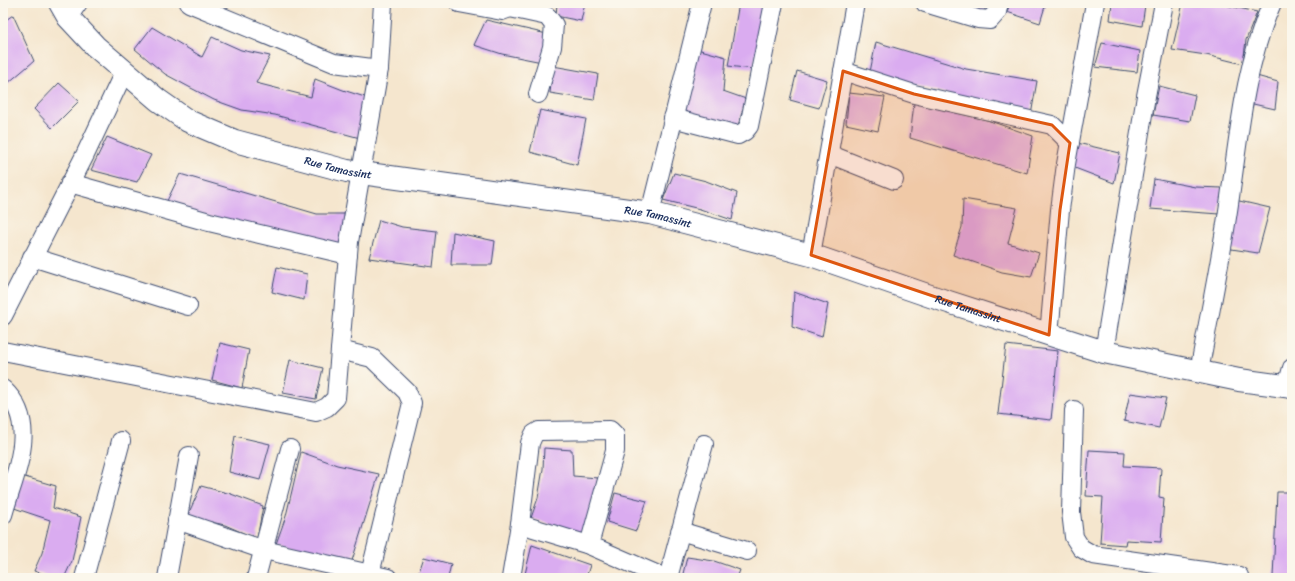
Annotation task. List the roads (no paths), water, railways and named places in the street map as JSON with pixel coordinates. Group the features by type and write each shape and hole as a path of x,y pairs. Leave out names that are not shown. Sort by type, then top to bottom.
{"main road":[{"name":"Rue Tamassint","path":"68,8 95,46 158,100 188,120 235,141 347,171 650,214 811,255 1104,352 1239,380 1290,380"}],"street":[{"path":"189,3 334,63 379,69"},
{"path":"3,351 316,412 327,407 336,398 348,255 379,69 383,3"},
{"path":"459,3 502,11 511,6 548,16 554,25 552,48 538,94"},
{"path":"650,214 702,3"},
{"path":"673,118 738,135 745,131 749,126 774,3"},
{"path":"811,255 855,3"},
{"path":"925,3 978,19 990,20 997,12 999,3"},
{"path":"1049,335 1060,210 1070,143 1095,3"},
{"path":"1104,352 1164,3"},
{"path":"1199,372 1229,206 1241,114 1250,66 1260,30 1272,3"},
{"path":"843,71 914,94 1052,125 1070,143"},
{"path":"5,306 70,183 124,72"},
{"path":"829,154 894,180"},
{"path":"70,183 209,222 348,255"},
{"path":"32,257 188,306"},
{"path":"340,350 372,358 407,392 412,403 369,576"},
{"path":"3,389 17,406 24,435 20,459 3,515"},
{"path":"1074,410 1071,512 1074,537 1080,548 1093,555 1195,574 1239,576"},
{"path":"511,578 520,524 530,443 534,434 539,431 610,430 615,435 614,451 589,545"},
{"path":"84,578 121,441"},
{"path":"520,524 589,545 666,578 704,444"},
{"path":"256,578 290,449"},
{"path":"167,578 189,456"},
{"path":"177,520 264,550 369,576 388,578"},
{"path":"680,531 747,551"}]}
